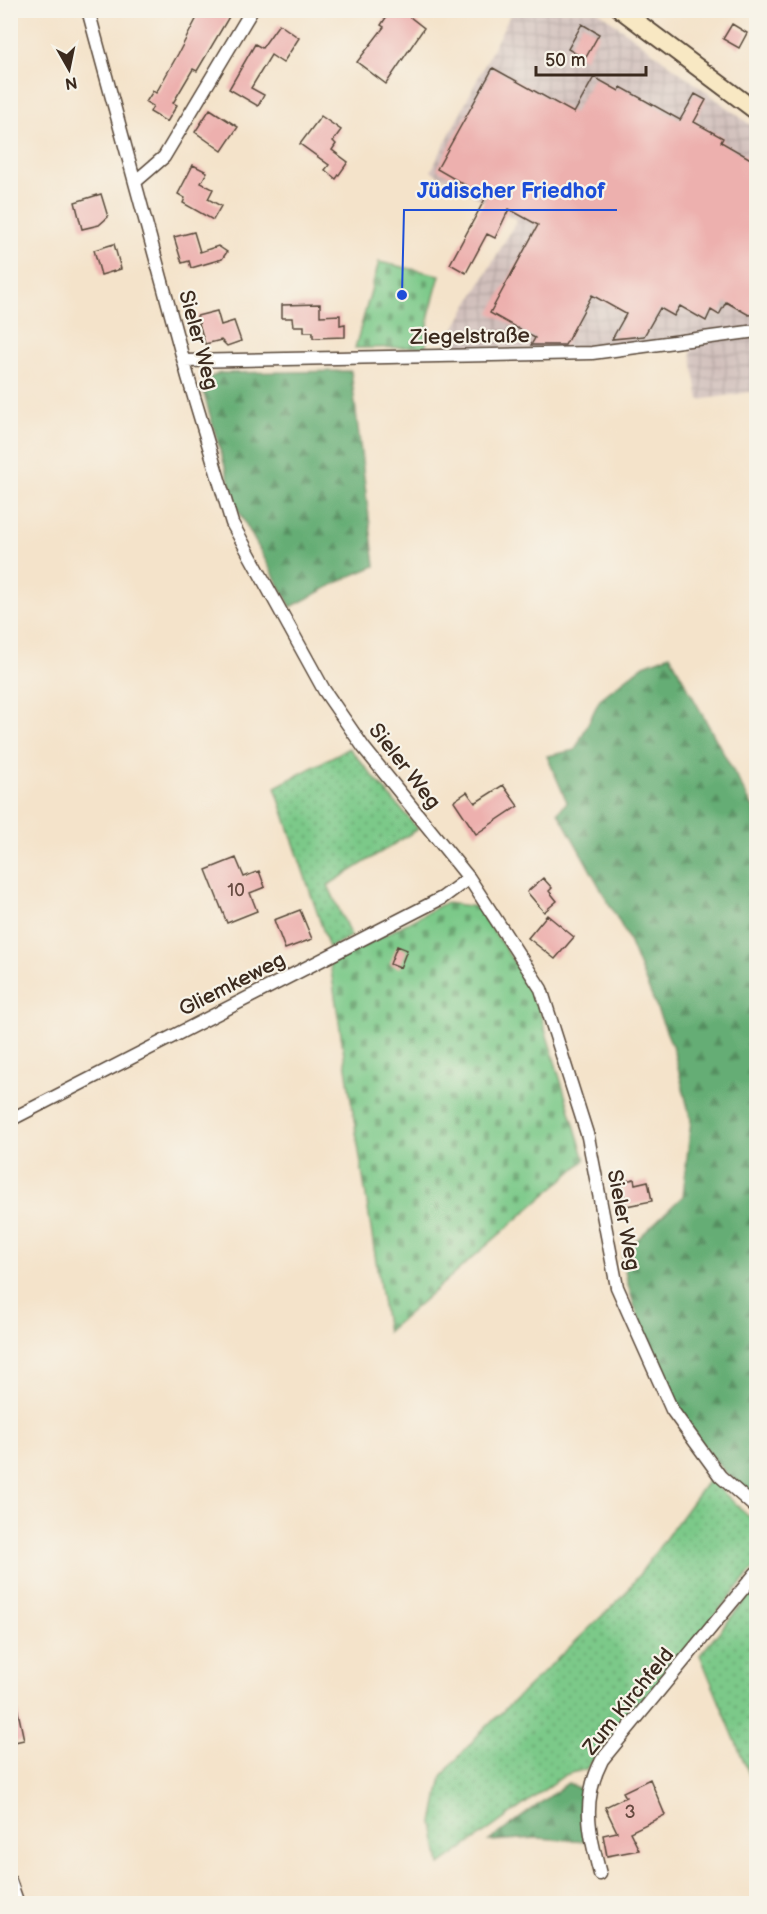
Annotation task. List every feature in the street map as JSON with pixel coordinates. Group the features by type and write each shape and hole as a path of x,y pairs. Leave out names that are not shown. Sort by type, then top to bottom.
{"main road":[{"path":"621,10 756,111"}],"street":[{"name":"Sieler Weg","path":"88,10 184,361 232,523 324,690 364,748 469,878 541,988 588,1137 617,1287 672,1410 720,1476 756,1508"},
{"path":"135,182 164,157 252,10"},
{"name":"Ziegelstraße","path":"184,361 592,353 756,332"},
{"name":"Gliemkeweg","path":"10,1120 442,898 469,878"},
{"name":"Zum Kirchfeld","path":"600,1874 589,1815 591,1782 602,1760 756,1573"},
{"path":"10,1881 18,1904"}],"shaded area":[{"path":"512,11 598,11 756,129 756,391 699,400 691,353 692,336 596,350 443,348 517,220 431,171"}],"green space":[{"path":"379,262 440,275 429,315 426,347 355,348"},
{"path":"351,371 375,566 346,578 291,607 237,508 203,391 207,379 220,373"},
{"path":"670,655 756,813 756,1496 724,1471 691,1427 674,1399 635,1308 622,1254 683,1196 691,1120 673,1048 627,936 558,812 567,802 547,756 575,750 600,699 644,665"},
{"path":"349,748 418,829 328,885 351,936 329,948 275,787"},
{"path":"445,903 478,907 534,993 585,1160 387,1332 330,964"},
{"path":"709,1479 756,1523 756,1566 586,1769 565,1775 440,1865 433,1823 442,1776 478,1735 625,1594"},
{"path":"756,1587 756,1791 700,1655"},
{"path":"568,1783 586,1792 587,1841 537,1838 489,1841"}],"building":[{"path":"201,10 233,10 197,71 193,69 173,103 177,105 167,122 150,112 153,106 146,102 153,91 156,93"},
{"path":"391,10 401,10 424,28 386,84 357,62 384,27 381,25"},
{"path":"279,24 299,38 283,63 271,55 251,88 264,95 258,106 229,89 255,44 262,48"},
{"path":"582,24 599,34 585,59 568,49"},
{"path":"732,24 747,33 739,48 723,39"},
{"path":"493,68 574,113 594,77 619,91 621,87 680,120 695,94 706,100 694,122 723,138 721,142 756,162 756,314 749,315 726,302 719,315 711,310 706,321 680,306 674,316 660,308 644,336 612,339 626,314 592,295 565,345 531,345 535,338 490,313 538,225 509,209 495,238 487,234 466,273 450,264 486,197 437,169"},
{"path":"210,109 238,127 222,151 195,132"},
{"path":"321,116 341,130 333,141 336,144 332,150 348,162 336,179 325,170 329,165 300,144"},
{"path":"193,165 207,172 201,183 213,189 208,199 221,206 213,220 183,203 185,198 178,194"},
{"path":"101,194 108,217 99,225 82,229 75,202"},
{"path":"194,232 200,252 218,246 227,252 222,259 191,268 189,261 182,263 174,237"},
{"path":"114,244 121,269 101,275 94,250"},
{"path":"320,304 320,316 340,315 340,325 345,324 345,337 313,338 313,332 304,332 304,326 293,326 292,318 282,318 282,305"},
{"path":"217,311 221,325 234,321 241,341 227,346 221,340 205,344 197,316"},
{"path":"503,785 518,806 476,834 454,801 467,792 475,803"},
{"path":"236,858 244,877 259,871 265,887 250,893 257,911 227,923 206,870"},
{"path":"543,878 552,888 549,891 557,901 544,912 527,892"},
{"path":"300,910 312,939 285,949 274,920"},
{"path":"547,915 574,937 555,959 528,938"},
{"path":"397,946 407,950 400,968 390,964"},
{"path":"634,1179 635,1184 648,1181 652,1201 626,1206 622,1182"},
{"path":"10,1702 16,1702 24,1740 10,1743"},
{"path":"650,1779 665,1815 630,1832 639,1850 607,1856 603,1835 617,1832 605,1807 626,1797 623,1792"}],"place":[{"name":"Jüdischer Friedhof","path":"402,295"}]}
